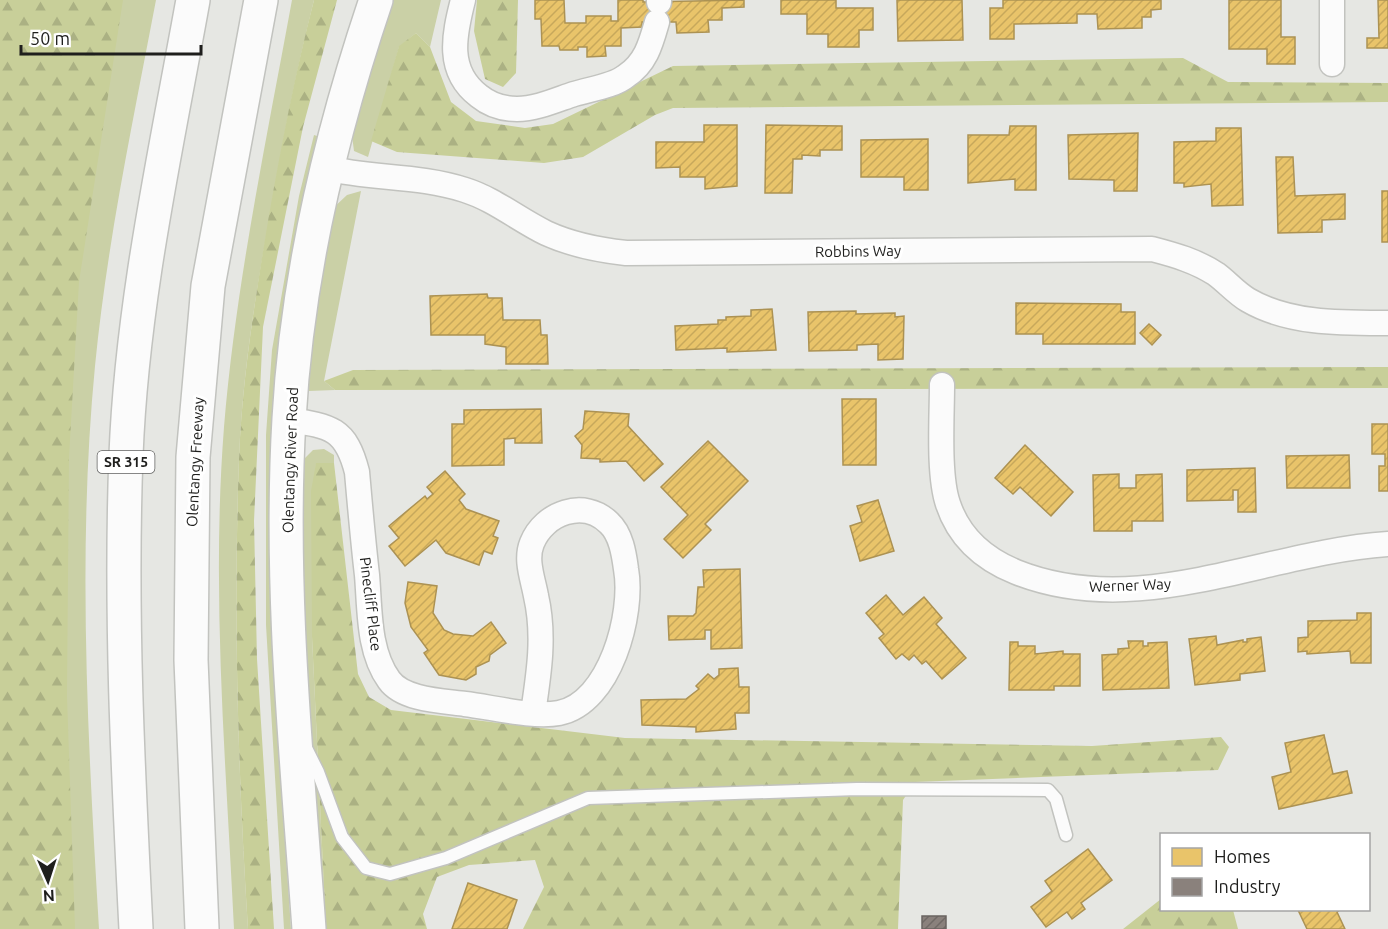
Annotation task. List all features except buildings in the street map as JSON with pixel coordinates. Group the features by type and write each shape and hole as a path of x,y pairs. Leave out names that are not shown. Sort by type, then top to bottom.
{"main road":[{"name":"SR 315","path":"136,929 124,662 126,453 143,277 193,0"},
{"name":"Olentangy Freeway","path":"202,929 191,660 193,457 208,286 261,0"},
{"name":"Olentangy River Road","path":"309,929 287,601 289,420 308,252 326,168 350,80 376,0"}],"street":[{"path":"463,0 454,42 454,59 460,77 470,90 484,100 509,108 535,107 626,77 647,55 658,8"},
{"path":"1332,0 1332,64"},
{"name":"Robbins Way","path":"326,168 348,174 433,180 460,188 547,233 591,249 626,253 1152,249 1183,256 1215,274 1248,300 1287,315 1344,323 1388,323"},
{"name":"Werner Way","path":"942,385 947,502 959,529 975,548 999,565 1031,578 1061,585 1106,589 1154,587 1199,581 1346,547 1388,544"},
{"name":"Pinecliff Place","path":"289,420 325,425 338,433 348,444 353,458 373,636 381,668 390,683 405,693 440,701 533,713 557,714 572,710 585,701 596,690 620,639 627,615 627,572 622,549 609,523 591,513 571,511 551,518 537,532 529,551 528,561 542,621 540,668 533,713"}],"lane":[{"path":"295,726 318,771 342,837 366,868 390,874 446,858 588,798 857,789 1048,790 1056,799 1066,835"}],"green space":[{"path":"0,0 156,0 106,274 95,366 90,436 86,506 86,647 99,929 0,929"},
{"path":"0,0 123,0 79,282 69,458 67,696 75,929 0,929"},
{"path":"292,0 314,0 289,113 263,255 249,342 241,430 237,518 237,635 239,753 248,929 234,929 221,678 220,489 229,373 236,320 262,160"},
{"path":"314,0 337,0 303,127 263,327 254,521 257,659 274,929 248,929 239,753 237,635 237,518 243,399 268,221 289,110"},
{"path":"390,0 441,0 430,47 416,33 399,47 368,157 354,151 351,128"},
{"path":"477,0 518,0 516,73 503,87 485,79 474,31"},
{"path":"416,33 430,47 451,102 476,121 525,128 553,124 673,66 1183,58 1228,82 1388,83 1388,102 673,108 655,115 583,157 544,163 397,152 371,141 399,46"},
{"path":"314,135 320,137 277,719 291,929 284,929 266,625 266,435 272,350 299,196"},
{"path":"361,191 324,381 335,390 308,391 305,371 329,212 347,195"},
{"path":"1388,367 1388,388 335,390 324,381 353,370"},
{"path":"324,449 334,455 334,463 316,463 312,637 326,929 315,929 303,706 302,461 313,450"},
{"path":"316,463 334,463 358,674 369,697 391,710 625,738 1092,746 1221,737 1229,747 1218,770 915,782 903,800 898,929 523,929 544,887 535,860 469,865 437,877 423,914 427,929 326,929 312,637 311,491"},
{"path":"1160,900 1160,911 1233,911 1238,929 1123,929"}]}
